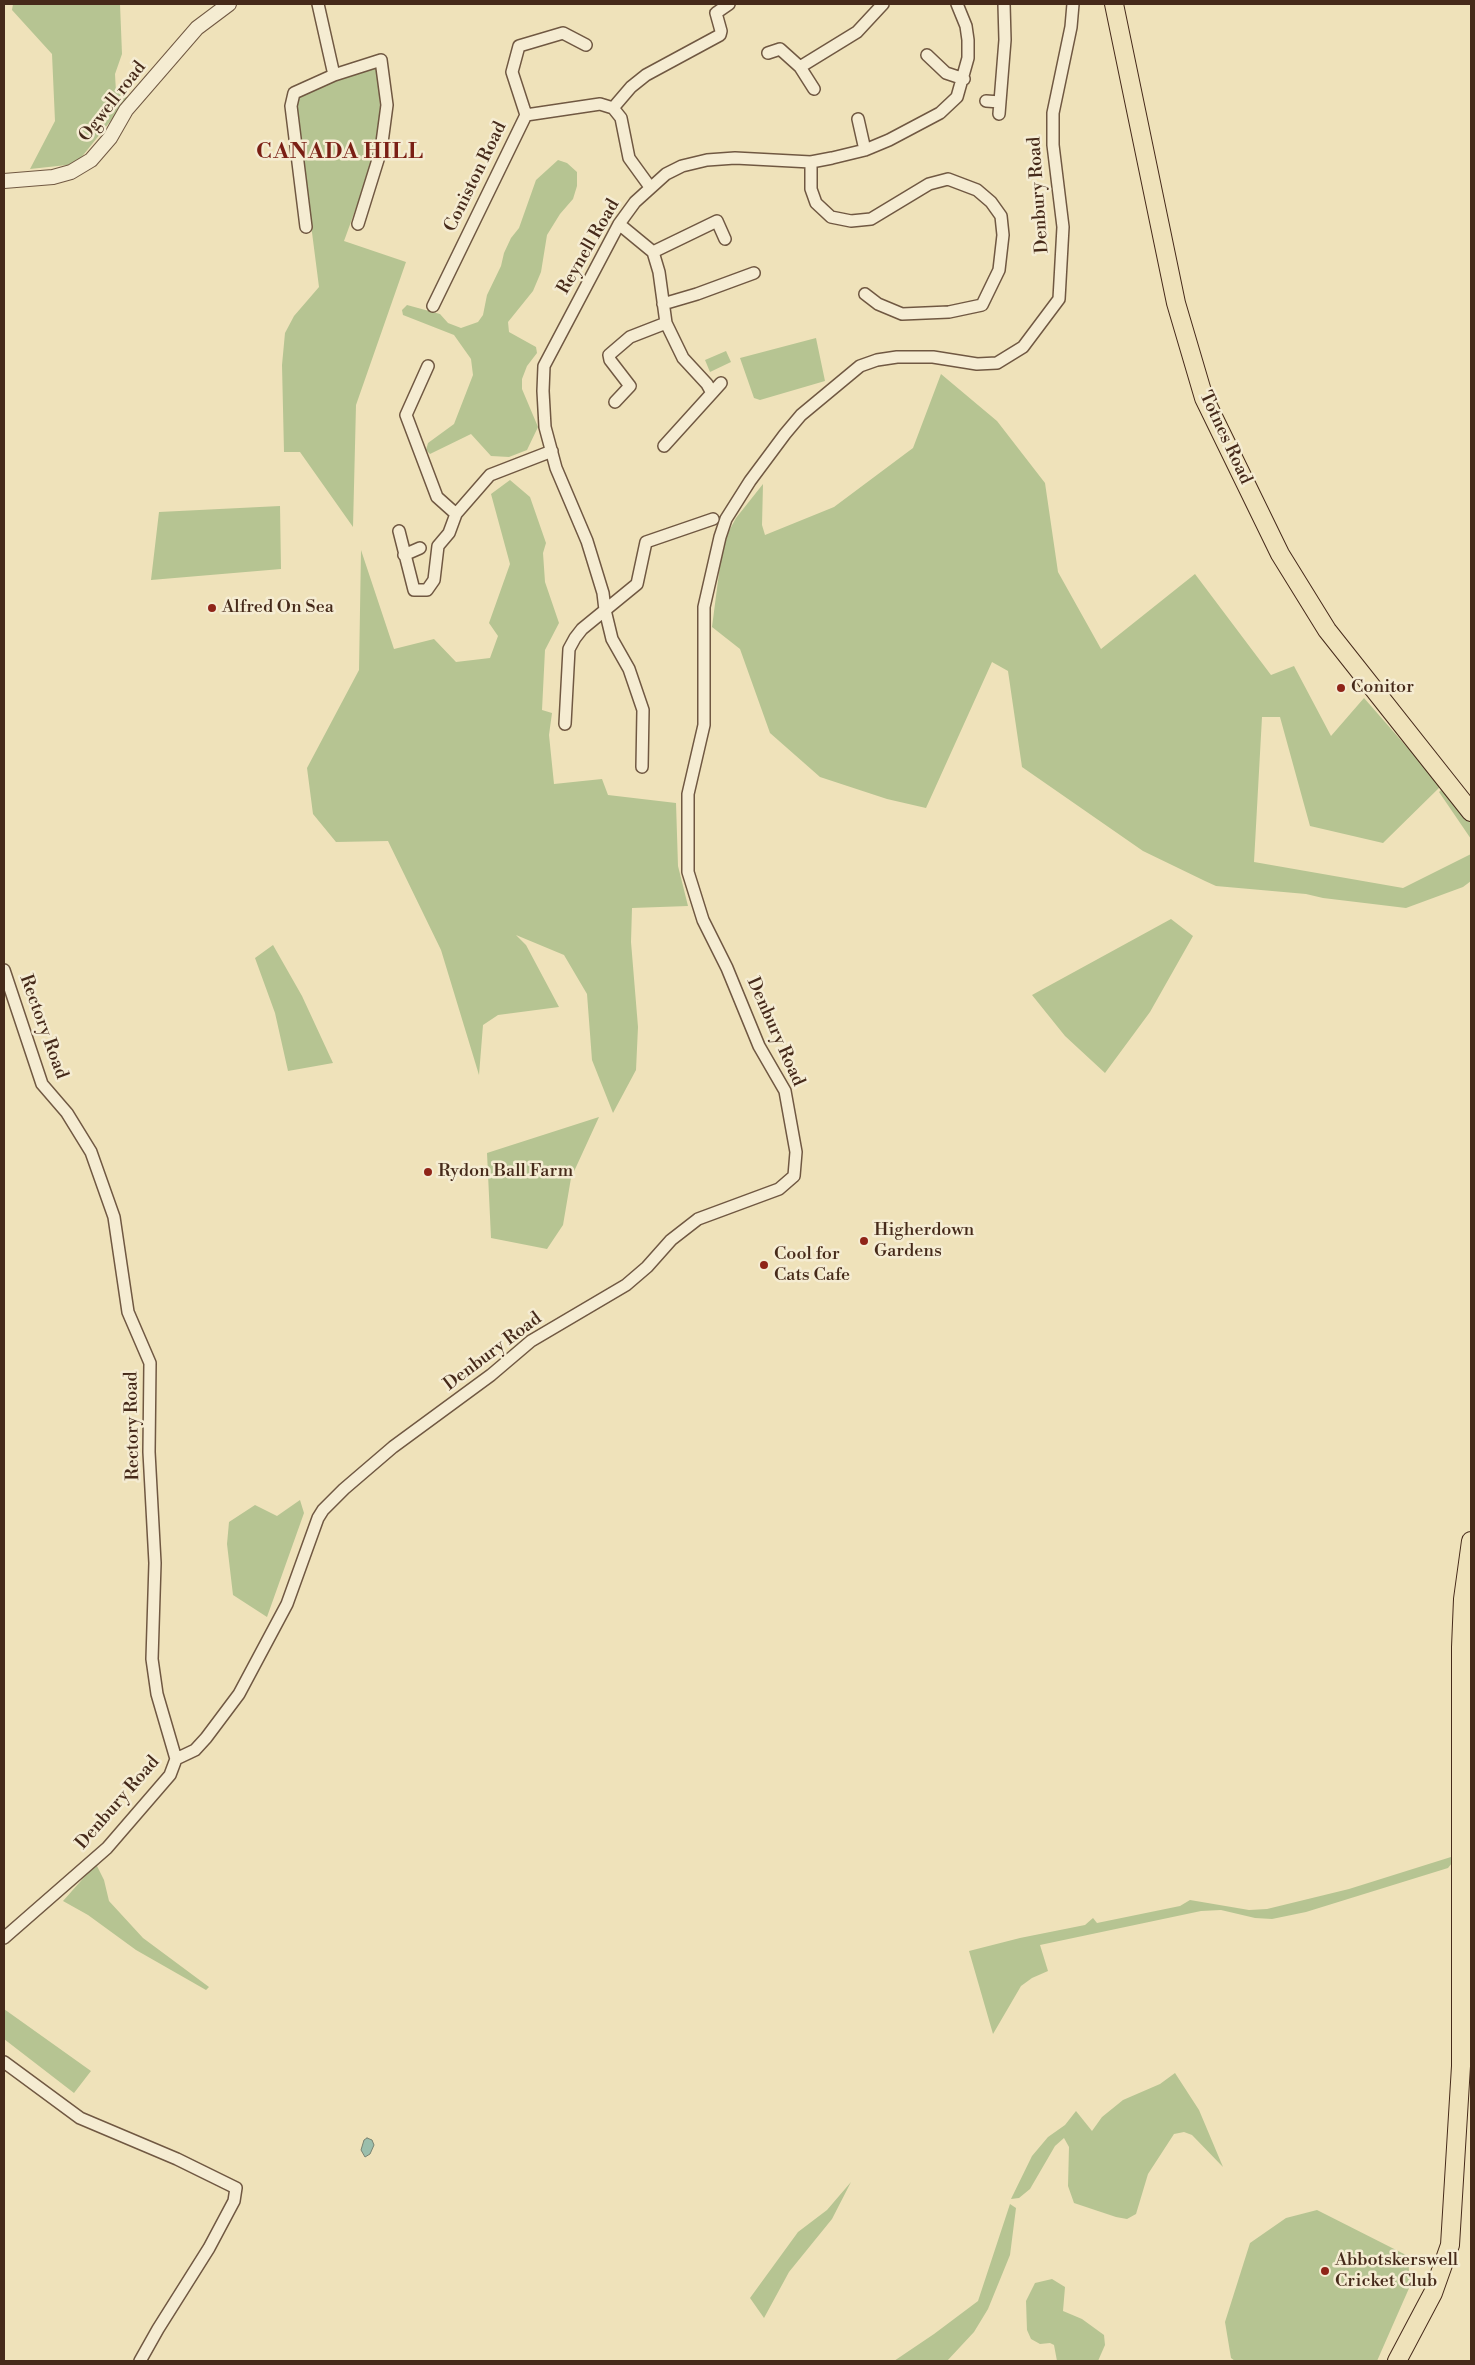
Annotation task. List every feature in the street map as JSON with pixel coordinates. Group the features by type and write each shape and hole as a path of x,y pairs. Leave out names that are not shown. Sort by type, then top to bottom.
{"main road":[{"name":"Totnes Road","path":"1114,4 1176,302 1204,398 1280,554 1327,630 1471,812"},
{"path":"1397,2361 1433,2292 1450,2245 1466,2064 1461,1647 1463,1599 1471,1541"}],"street":[{"name":"Ogwell road","path":"4,181 53,177 71,172 92,160 110,138 126,110 197,28 230,4"},
{"path":"318,4 334,75"},
{"path":"650,187 629,158 621,118 613,108 630,87 646,75 720,36 722,31 716,13 729,4"},
{"path":"800,67 857,32 883,4"},
{"name":"Reynell Road","path":"552,451 545,427 542,391 544,366 619,224 635,202 666,174 682,166 708,160 735,158 811,162 865,150 889,140 940,113 957,97 964,79 968,58 968,40 957,4"},
{"path":"986,101 1000,108 1005,40 1004,4"},
{"name":"Denbury Road","path":"4,1938 106,1848 170,1775 176,1759 195,1750 206,1738 239,1694 287,1604 318,1518 323,1510 344,1489 393,1447 491,1375 532,1341 626,1285 647,1267 671,1240 698,1219 779,1189 794,1176 796,1152 784,1091 759,1046 727,968 703,920 688,872 688,794 704,725 704,607 718,546 726,519 750,481 785,434 801,415 860,366 877,360 897,357 933,357 977,364 997,362 1023,348 1060,299 1062,227 1053,145 1053,113 1073,4"},
{"path":"526,115 512,72 519,46 563,33 586,45"},
{"path":"768,53 780,49 800,67 814,89"},
{"path":"927,55 946,73 964,79"},
{"path":"306,227 291,106 294,93 334,75 381,60 387,105 381,150 358,224"},
{"name":"Coniston Road","path":"433,306 526,115 600,104 613,108"},
{"path":"858,119 865,150"},
{"path":"811,162 811,189 816,203 831,217 851,221 871,219 929,184 948,179 977,190 991,202 1001,216 1003,235 1000,270 982,305 948,312 902,314 878,304 865,294"},
{"path":"653,252 716,221 725,238"},
{"path":"619,224 653,252 659,272 666,323 683,358 707,384 712,393"},
{"path":"663,304 754,273"},
{"path":"615,402 630,386 610,360 609,355 630,337 666,323"},
{"path":"428,366 406,415 437,497 456,514"},
{"path":"664,446 721,383"},
{"path":"399,531 414,590 428,590 434,580 438,546 449,534 456,514 490,475 552,451 556,468 587,541 603,593 612,639 629,668 643,710 642,767"},
{"path":"564,724 569,649 582,629 637,584 646,542 713,519"},
{"path":"404,555 420,548"},
{"name":"Rectory Road","path":"4,970 42,1084 67,1114 91,1152 114,1217 128,1312 150,1363 149,1452 155,1572 152,1659 157,1694 176,1759"},
{"path":"4,2062 80,2118 177,2159 236,2188 234,2201 209,2248 140,2361"}],"shaded area":[{"path":"13,4 120,4 122,54 115,74 116,92 129,98 76,164 30,169 55,121 52,54 12,10"},
{"path":"372,65 378,71 380,106 378,138 368,175 344,241 406,262 356,405 353,527 300,452 284,452 282,365 285,333 294,316 319,287 295,100 306,90"},
{"path":"558,160 567,163 577,172 577,186 573,199 560,214 547,235 541,272 533,291 508,322 509,332 536,347 537,353 527,366 522,379 522,389 538,427 527,450 509,457 491,456 471,434 430,454 426,450 428,443 454,424 473,375 471,359 454,335 403,315 402,310 407,305 440,314 448,323 461,328 478,322 483,315 487,295 501,266 504,253 511,238 519,228 536,180"},
{"path":"816,338 825,381 760,400 754,398 740,358"},
{"path":"726,351 731,362 710,372 705,360"},
{"path":"941,374 997,421 1045,483 1058,572 1101,649 1195,574 1271,675 1294,666 1331,736 1364,698 1441,786 1383,843 1310,826 1280,717 1262,717 1254,862 1403,888 1471,854 1471,881 1463,887 1406,908 1323,898 1306,894 1216,886 1205,881 1143,851 1022,767 1008,671 992,662 926,808 887,799 820,777 770,733 740,649 712,627 723,542 736,518 763,484 762,525 765,535 834,507 913,448"},
{"path":"510,480 530,497 546,543 543,553 545,582 559,623 545,650 542,710 552,713 549,735 554,784 602,779 608,795 676,803 678,866 688,906 632,908 631,942 638,1027 636,1070 613,1113 592,1060 587,994 564,955 516,935 526,945 559,1007 498,1015 483,1025 479,1075 441,950 388,841 336,842 313,814 307,768 359,670 361,550 394,649 434,639 456,662 490,658 498,636 489,623 510,564 491,494"},
{"path":"280,506 281,569 151,580 159,512"},
{"path":"1444,787 1471,816 1471,839 1439,792"},
{"path":"1171,919 1193,936 1150,1012 1105,1073 1065,1036 1032,995"},
{"path":"273,945 302,996 333,1063 288,1071 275,1013 255,958"},
{"path":"599,1117 571,1178 563,1225 547,1249 491,1238 487,1153"},
{"path":"300,1500 304,1513 267,1617 233,1595 227,1544 229,1522 255,1505 277,1516"},
{"path":"1451,1857 1452,1863 1448,1868 1306,1912 1272,1919 1255,1918 1221,1910 1201,1911 1040,1945 1048,1971 1032,1978 1021,1986 993,2034 969,1951 1020,1938 1085,1925 1093,1918 1097,1923 1180,1906 1190,1900 1249,1910 1267,1909 1349,1889"},
{"path":"96,1864 104,1880 109,1901 143,1938 209,1987 206,1990 136,1950 88,1915 63,1901"},
{"path":"4,2009 91,2071 74,2093 4,2039"},
{"path":"1175,2073 1199,2110 1223,2167 1192,2135 1184,2132 1174,2134 1148,2174 1136,2214 1127,2219 1116,2217 1074,2203 1068,2186 1069,2147 1064,2138 1055,2146 1030,2189 1019,2198 1011,2199 1032,2156 1048,2137 1065,2125 1076,2111 1092,2131 1102,2117 1123,2100 1160,2084"},
{"path":"367,2138 372,2140 374,2145 370,2154 365,2157 361,2150 364,2140"},
{"path":"851,2182 832,2219 789,2272 764,2318 750,2298 798,2232 827,2210"},
{"path":"1010,2204 1016,2208 1010,2255 988,2309 974,2332 947,2361 894,2361 978,2301"},
{"name":"Abbotskerswell Cricket Club","path":"1317,2210 1408,2256 1410,2286 1377,2361 1235,2361 1231,2358 1225,2322 1250,2243 1286,2218"},
{"path":"1052,2279 1065,2287 1063,2311 1082,2319 1104,2335 1105,2345 1098,2361 1057,2361 1054,2345 1050,2343 1040,2344 1031,2339 1027,2330 1026,2301 1035,2283"}],"place":[{"name":"Alfred On Sea","path":"212,608"},
{"name":"Conitor","path":"1341,688"},
{"name":"Rydon Ball Farm","path":"428,1172"},
{"name":"Higherdown Gardens","path":"864,1241"},
{"name":"Cool for Cats Cafe","path":"764,1265"},
{"name":"Abbotskerswell Cricket Club","path":"1325,2271"}],"district":[{"name":"CANADA HILL","path":"340,153"}]}
